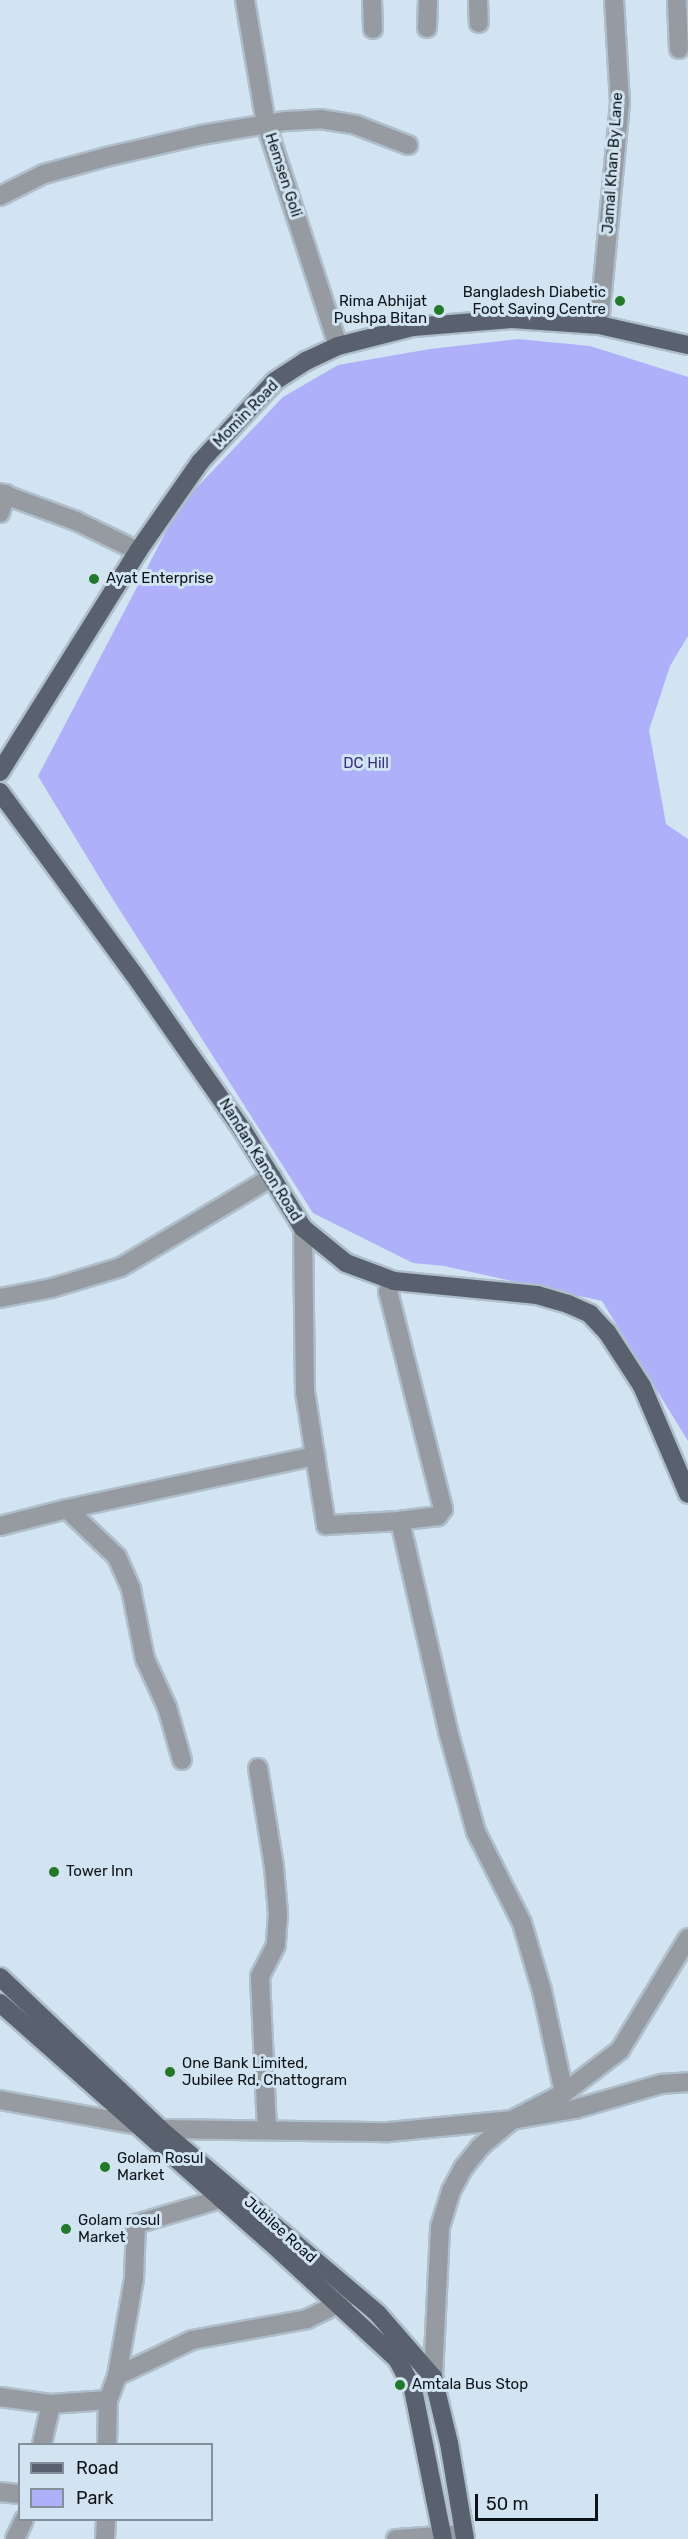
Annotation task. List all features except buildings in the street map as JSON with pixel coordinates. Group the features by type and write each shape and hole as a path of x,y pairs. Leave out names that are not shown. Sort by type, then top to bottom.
{"main road":[{"name":"Momin Road","path":"0,772 138,551 200,462 238,418 275,381 306,361 338,346 413,327 512,319 599,325 688,345"},
{"name":"Nandan Kanon Road","path":"0,792 140,983 242,1129 303,1228 346,1263 394,1281 537,1295 568,1304 590,1314 607,1332 642,1386 688,1494"},
{"name":"Jubilee Road","path":"0,1977 231,2197 378,2314 433,2377 449,2443 464,2537"},
{"path":"0,2003 137,2124 231,2197 338,2304 397,2359 413,2389 443,2538"}],"street":[{"path":"372,0 373,29"},
{"path":"427,28 428,0"},
{"path":"478,0 479,23"},
{"name":"Jamal Khan By Lane","path":"599,325 620,103 614,0"},
{"path":"676,0 679,49"},
{"name":"Hemsen Goli","path":"249,1 266,124 338,346"},
{"path":"0,196 44,174 106,157 201,135 266,124 320,119 356,125 408,145"},
{"path":"0,513 3,493 76,521 138,551"},
{"path":"0,1298 52,1288 121,1267 272,1177"},
{"path":"303,1228 305,1392 326,1525 400,1521 438,1516 443,1509 388,1291 394,1281"},
{"path":"0,1526 67,1509 315,1456"},
{"path":"67,1509 117,1557 131,1589 145,1659 167,1707 182,1760"},
{"path":"400,1521 448,1731 476,1832 522,1923 542,1991 564,2093"},
{"path":"258,1768 274,1867 278,1914 276,1945 260,1976 267,2130"},
{"path":"433,2377 440,2227 451,2191 464,2167 480,2147 512,2120 564,2093 620,2050 688,1938"},
{"path":"0,2100 160,2129 389,2132 512,2120 575,2109 661,2084 688,2082"},
{"path":"107,2443 108,2400 117,2376 134,2279 136,2224 231,2197"},
{"path":"117,2376 192,2340 307,2319 338,2304 353,2293"},
{"path":"0,2397 51,2404 108,2400"},
{"path":"42,2443 51,2404"},
{"path":"0,2492 18,2494"},
{"path":"15,2539 24,2521"},
{"path":"105,2539 106,2521"},
{"path":"396,2539 464,2537"}],"green space":[{"name":"DC Hill","path":"518,339 590,346 688,377 688,636 670,666 649,730 666,824 688,839 688,1441 602,1301 444,1266 413,1263 313,1213 107,890 38,776 180,505 283,397 338,365 430,349"}],"place":[{"name":"Bangladesh Diabetic Foot Saving Centre","path":"620,301"},
{"name":"Rima Abhijat Pushpa Bitan","path":"439,310"},
{"name":"Ayat Enterprise","path":"94,579"},
{"name":"Tower Inn","path":"54,1872"},
{"name":"One Bank Limited, Jubilee Rd, Chattogram","path":"170,2072"},
{"name":"Golam Rosul Market","path":"105,2167"},
{"name":"Golam rosul Market","path":"66,2229"},
{"name":"Amtala Bus Stop","path":"400,2385"}]}
